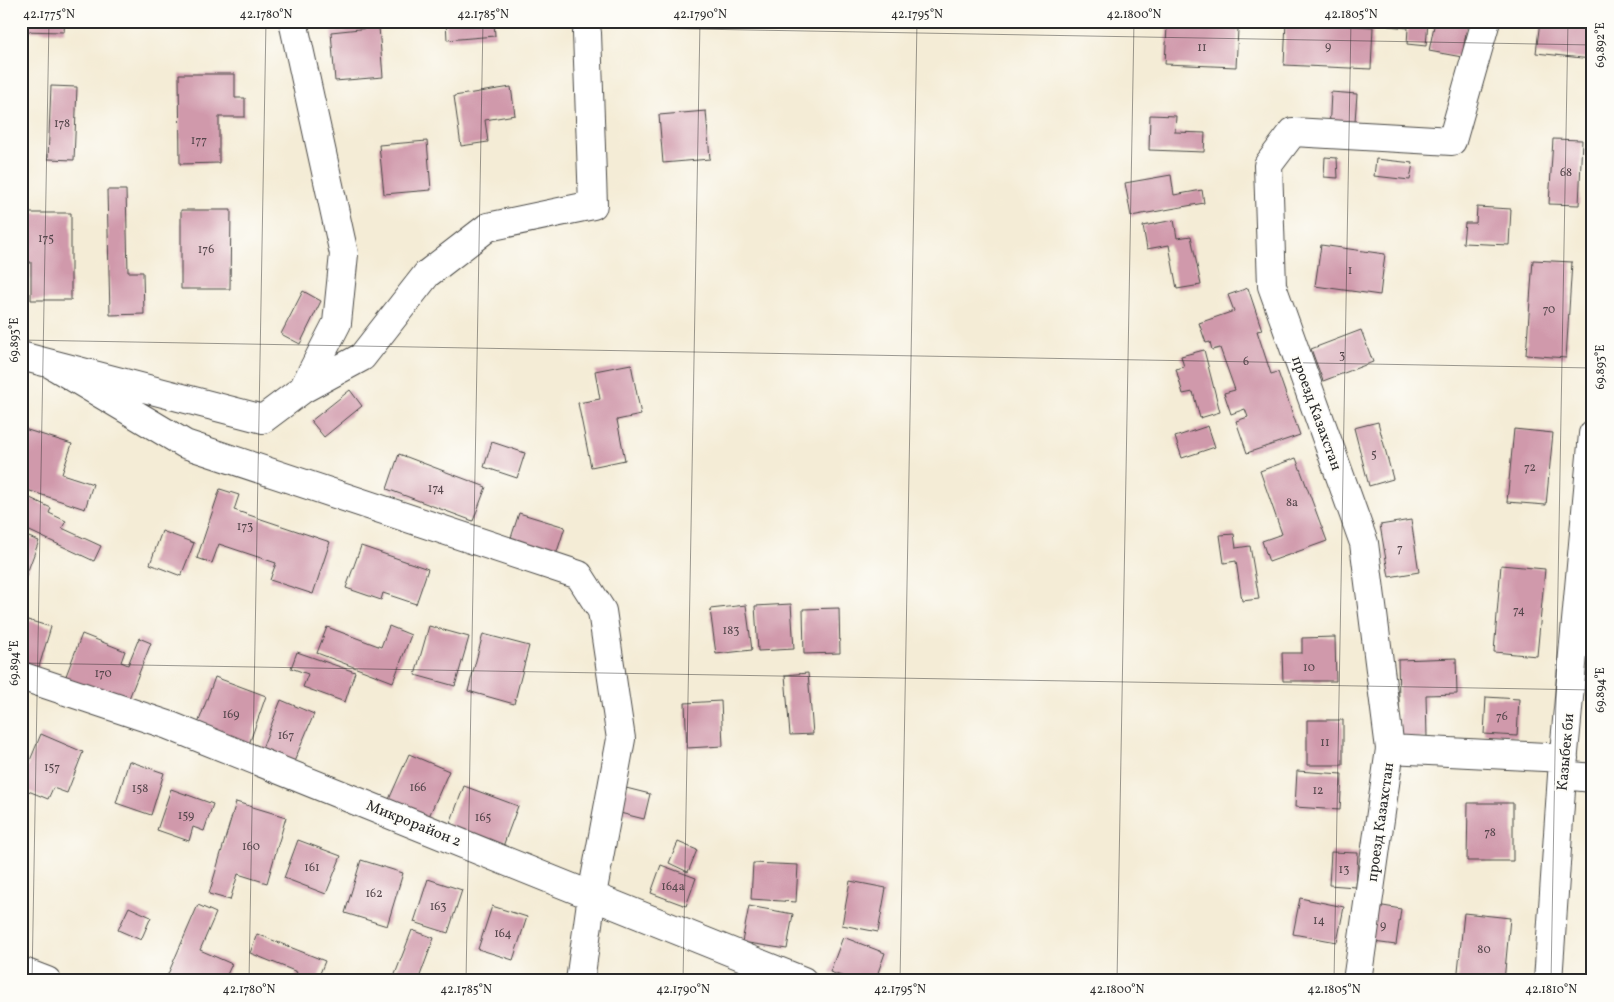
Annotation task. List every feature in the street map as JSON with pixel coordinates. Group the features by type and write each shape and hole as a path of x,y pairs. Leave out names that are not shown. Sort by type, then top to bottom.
{"street":[{"path":"293,21 344,254 337,323 303,389"},
{"name":"проезд Казахстан","path":"1357,981 1390,749 1364,543 1272,286 1268,165 1293,132 1452,141 1486,21"},
{"path":"21,356 263,419 303,389 362,357 427,274 488,227 594,205 587,33"},
{"path":"51,364 185,444 579,575 602,612 622,739 592,895 580,981"},
{"name":"Казыбек би","path":"1548,981 1563,766 1593,434"},
{"name":"Микрорайон 2","path":"21,676 168,725 803,981"},
{"path":"1390,749 1563,766 1593,778"},
{"path":"21,971 47,981"}],"building":[{"path":"21,21 65,21 64,32 21,31"},
{"path":"181,21 229,21 229,25 181,24"},
{"path":"446,21 494,21 495,36 447,40"},
{"path":"1286,21 1318,21 1318,24 1373,27 1371,69 1284,65"},
{"path":"1389,21 1428,21 1426,46 1407,44 1408,28 1388,26"},
{"path":"1435,21 1468,21 1462,57 1429,51"},
{"path":"1540,21 1593,27 1591,59 1536,53"},
{"path":"1167,26 1238,29 1236,67 1165,64"},
{"path":"379,27 383,77 335,81 331,32"},
{"path":"179,74 235,74 235,98 245,98 245,117 219,117 219,163 180,164"},
{"path":"51,86 77,87 74,160 48,159"},
{"path":"511,87 515,115 485,120 488,142 461,146 454,96"},
{"path":"1331,92 1357,94 1354,135 1329,133"},
{"path":"706,111 710,159 663,163 659,115"},
{"path":"1150,115 1176,116 1175,132 1205,133 1204,152 1149,150"},
{"path":"1553,139 1582,140 1579,205 1549,204"},
{"path":"427,141 431,190 384,194 379,145"},
{"path":"1325,157 1337,158 1338,178 1324,177"},
{"path":"1376,159 1413,163 1410,180 1374,176"},
{"path":"1171,175 1174,195 1202,190 1204,203 1131,216 1125,183"},
{"path":"107,190 126,190 128,272 143,272 144,314 110,315"},
{"path":"1477,207 1511,209 1509,245 1463,243 1465,223 1476,223"},
{"path":"181,210 231,210 230,289 181,289"},
{"path":"21,213 71,213 71,300 31,300 31,262 21,262"},
{"path":"1174,220 1177,238 1191,236 1201,285 1177,289 1169,245 1147,249 1143,226"},
{"path":"1321,245 1385,254 1380,295 1315,286"},
{"path":"1533,260 1572,262 1566,358 1526,355"},
{"path":"1248,288 1262,330 1257,331 1271,374 1278,372 1300,435 1247,453 1236,421 1248,417 1245,409 1231,414 1224,393 1235,390 1220,348 1212,350 1210,342 1206,343 1199,323 1234,311 1228,295"},
{"path":"303,291 321,301 300,344 281,334"},
{"path":"1361,330 1373,362 1323,381 1311,349"},
{"path":"1204,350 1220,412 1200,418 1193,392 1183,394 1176,369 1184,367 1181,356"},
{"path":"631,364 641,415 617,420 625,460 591,467 578,403 600,399 595,371"},
{"path":"350,390 362,406 324,437 311,421"},
{"path":"1378,422 1393,479 1369,486 1354,428"},
{"path":"1208,426 1215,447 1182,458 1175,437"},
{"path":"21,428 72,444 62,474 93,484 85,509 21,488"},
{"path":"1514,429 1553,433 1546,505 1507,502"},
{"path":"492,442 525,453 517,478 484,467"},
{"path":"399,454 486,487 473,521 387,489"},
{"path":"1296,458 1327,541 1269,562 1262,541 1282,534 1260,471"},
{"path":"220,489 239,495 234,510 330,542 313,594 270,580 276,563 219,544 212,563 197,558"},
{"path":"26,496 51,508 49,513 66,521 62,528 101,546 94,561 21,527 21,506"},
{"path":"519,513 565,527 555,558 509,544"},
{"path":"1411,520 1419,572 1389,577 1380,525"},
{"path":"162,531 194,543 181,576 150,564"},
{"path":"21,534 39,541 24,581 21,580"},
{"path":"1234,534 1236,548 1250,546 1259,599 1242,601 1236,561 1224,563 1220,535"},
{"path":"361,546 428,569 416,604 383,593 381,600 346,588"},
{"path":"1501,565 1545,569 1537,656 1494,652"},
{"path":"791,604 794,649 758,651 755,606"},
{"path":"746,605 752,650 716,654 710,609"},
{"path":"839,608 840,653 804,654 803,609"},
{"path":"21,618 51,627 37,673 21,668"},
{"path":"389,626 411,635 393,682 317,653 327,627 381,647"},
{"path":"429,626 469,637 455,686 415,675"},
{"path":"82,634 125,651 121,662 128,665 139,638 151,643 126,706 64,681"},
{"path":"483,634 529,646 514,704 468,691"},
{"path":"1335,637 1336,681 1283,681 1282,653 1302,653 1302,638"},
{"path":"297,652 355,672 345,702 303,687 308,674 291,668"},
{"path":"1456,658 1457,694 1426,695 1427,738 1400,739 1398,660"},
{"path":"808,673 813,734 790,735 785,675"},
{"path":"215,677 266,696 247,750 195,732"},
{"path":"1486,697 1519,699 1517,736 1484,734"},
{"path":"281,700 314,714 291,769 259,756"},
{"path":"721,701 723,746 687,748 685,703"},
{"path":"1307,720 1343,720 1343,765 1307,765"},
{"path":"41,734 83,752 67,793 53,788 48,799 21,788 21,782"},
{"path":"409,754 449,771 427,821 387,804"},
{"path":"129,761 164,773 151,815 116,803"},
{"path":"1297,771 1342,774 1340,810 1295,807"},
{"path":"464,786 518,806 502,849 448,829"},
{"path":"626,788 650,794 644,819 620,813"},
{"path":"171,789 213,804 204,831 193,827 189,841 157,830"},
{"path":"236,802 286,817 267,883 238,874 230,900 209,894"},
{"path":"1468,803 1513,803 1513,861 1467,861"},
{"path":"298,840 341,856 326,894 284,878"},
{"path":"678,842 697,850 688,872 669,863"},
{"path":"1331,852 1358,853 1356,887 1329,885"},
{"path":"361,860 403,873 387,926 345,913"},
{"path":"753,863 798,865 796,902 751,899"},
{"path":"661,865 696,878 686,906 651,893"},
{"path":"428,879 462,890 448,933 414,922"},
{"path":"850,881 886,888 878,932 842,925"},
{"path":"1300,898 1344,907 1337,942 1293,934"},
{"path":"1371,904 1401,909 1396,945 1366,941"},
{"path":"198,905 216,913 200,950 232,964 224,981 165,981"},
{"path":"492,906 527,917 513,960 478,949"},
{"path":"749,906 793,914 787,949 742,942"},
{"path":"129,907 151,917 141,940 118,930"},
{"path":"1464,913 1510,918 1504,981 1457,981"},
{"path":"412,930 434,938 418,981 403,981 394,977"},
{"path":"257,934 325,961 317,981 293,981 297,972 250,953"},
{"path":"843,937 885,953 875,981 856,981 830,972"}]}
